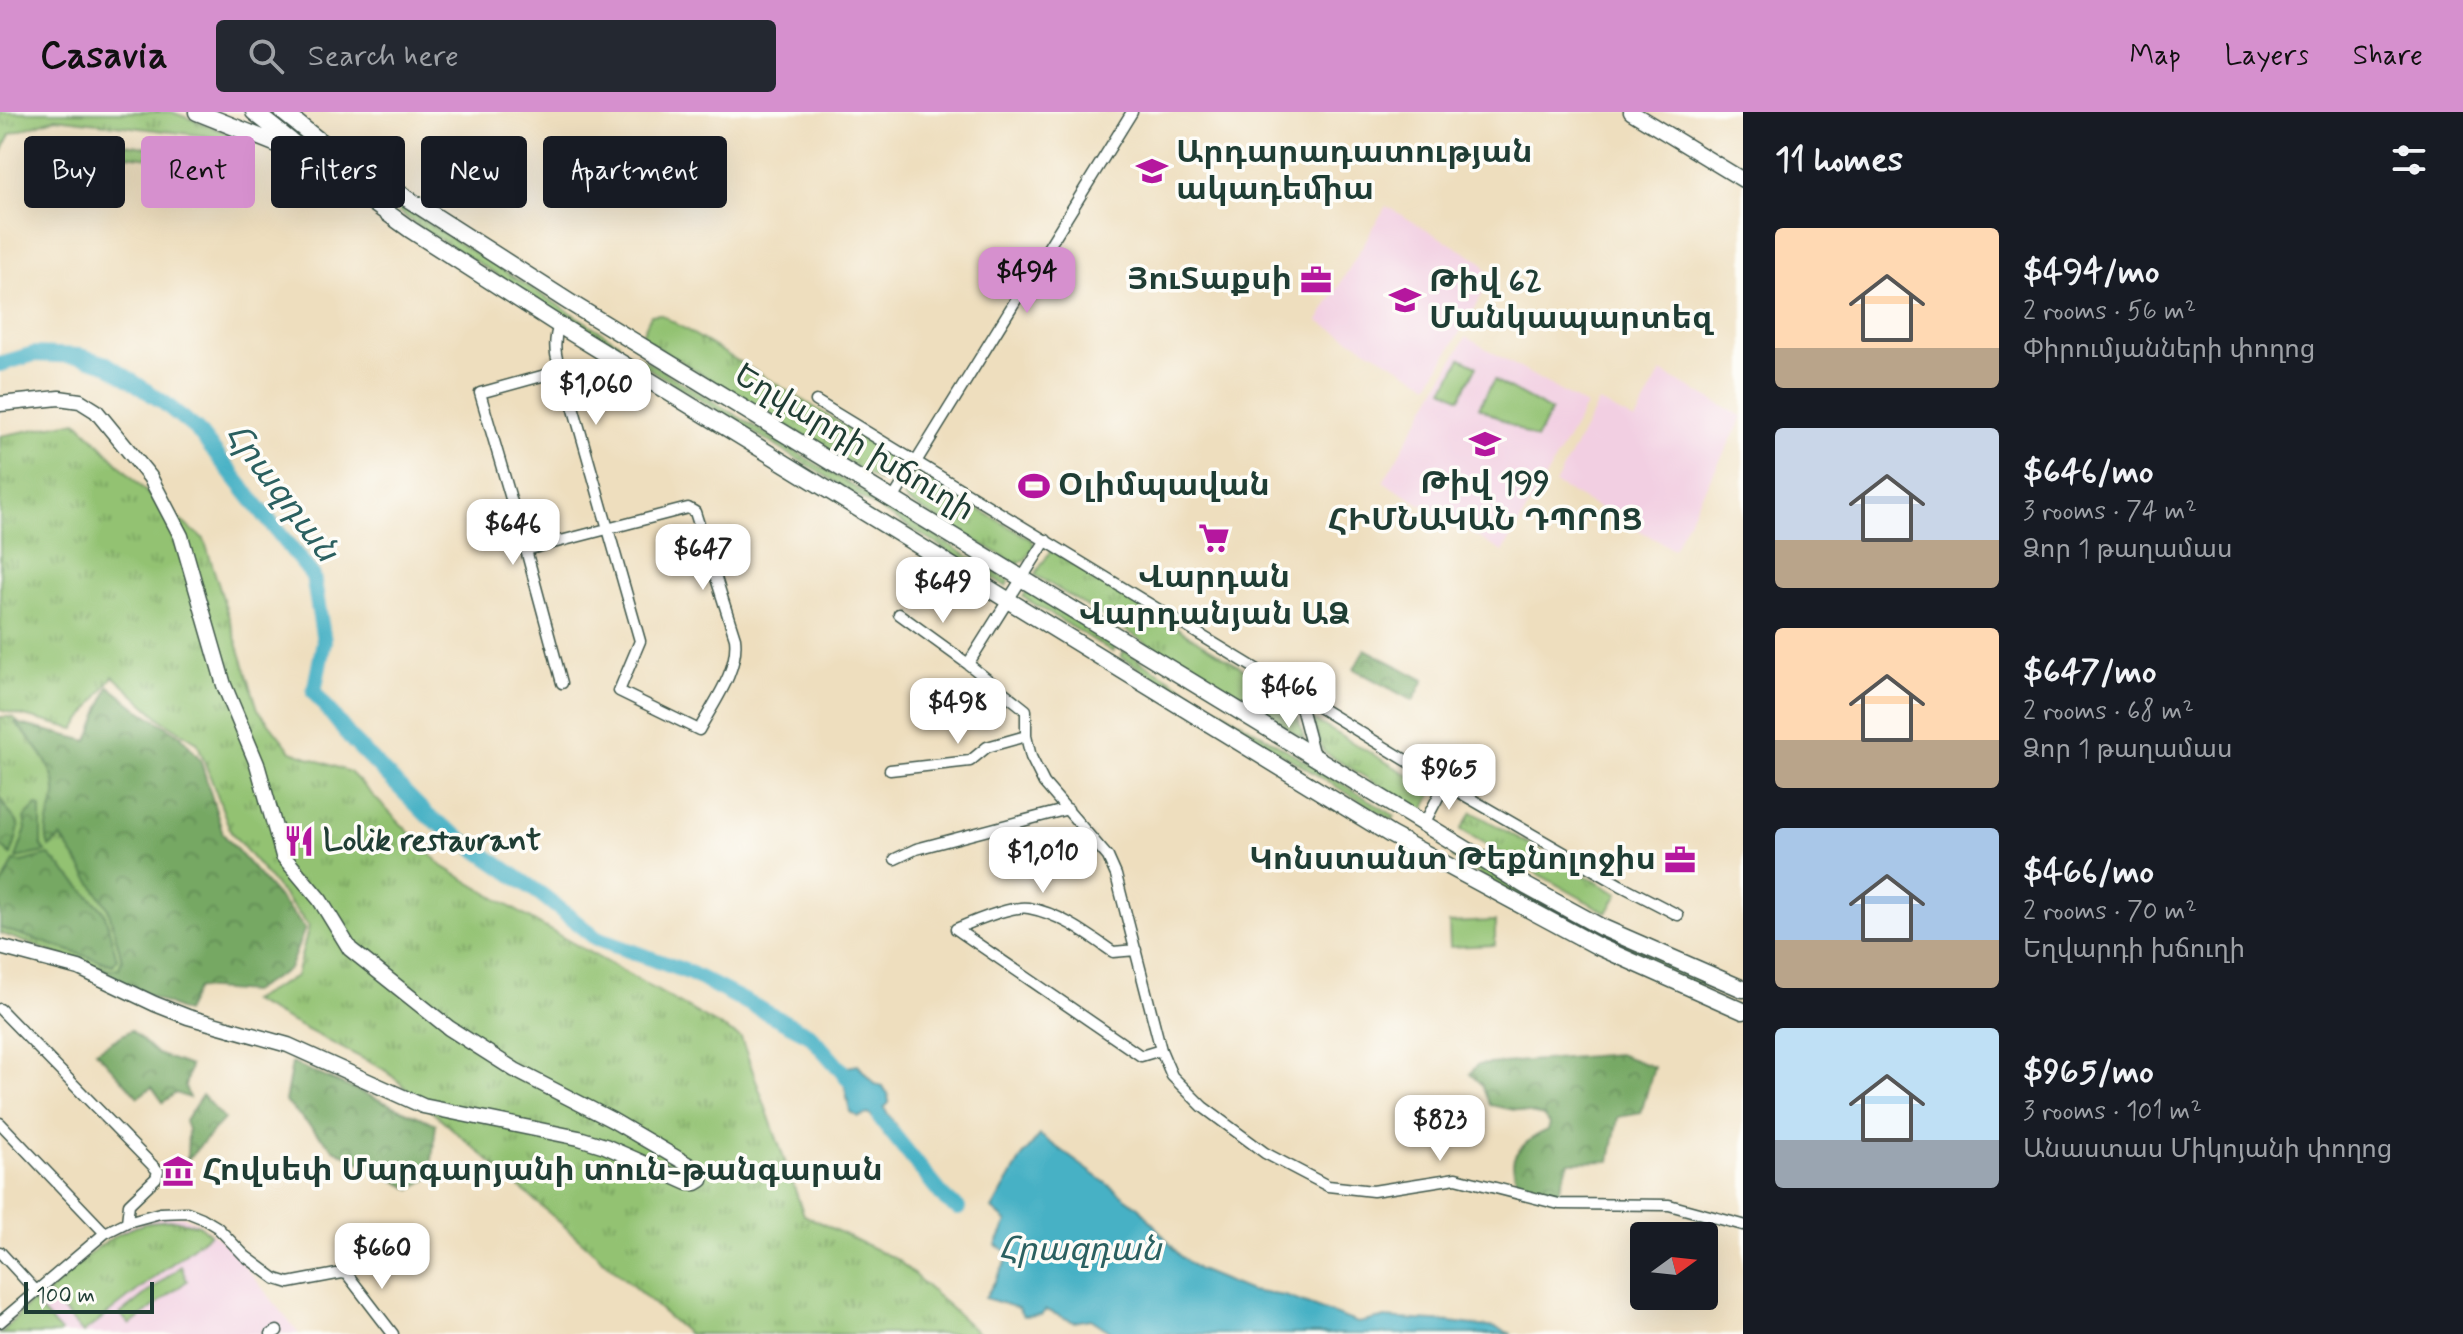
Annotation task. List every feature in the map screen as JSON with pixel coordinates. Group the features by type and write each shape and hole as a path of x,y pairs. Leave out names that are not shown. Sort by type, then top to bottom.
{"main road":[{"path":"197,112 271,141"},
{"name":"Եղվարդի խճուղի","path":"254,112 284,136"},
{"name":"Եղվարդի խճուղի","path":"283,112 313,136"},
{"path":"299,112 318,136"},
{"name":"Եղվարդի խճուղի","path":"405,197 630,340 1452,841 1601,927 1741,988"},
{"name":"Եղվարդի խճուղի","path":"381,208 615,360 1330,798 1597,946 1737,1008"},
{"path":"615,360 630,340"},
{"path":"1440,861 1452,841"},
{"path":"1737,1008 1741,988"}],"street":[{"path":"893,499 1132,112"},
{"path":"1631,112 1743,180"},
{"path":"1645,112 1743,171"},
{"path":"526,550 608,529 688,508 695,512 737,652 732,668 699,730 619,691 640,641 608,529 567,385 560,371 553,343 559,325"},
{"path":"560,371 480,393 562,683"},
{"path":"0,404 59,398 80,401 96,411 150,477 181,536 224,685 257,764 283,856 320,900 350,949 449,1028 515,1070 612,1120 694,1168 701,1180 688,1183 605,1146 579,1138 423,1106 288,1045 188,1017 79,968 0,947"},
{"path":"816,401 1445,784 1678,915"},
{"path":"968,664 1046,540"},
{"path":"899,614 1026,710 1026,736 1044,783 1108,857 1116,875 1161,1050 1172,1076 1203,1107 1265,1153 1328,1186 1373,1191 1456,1178 1559,1204 1669,1205 1743,1225"},
{"path":"1298,696 1314,757"},
{"path":"890,770 970,761 987,747 1026,736"},
{"path":"1424,824 1445,784"},
{"path":"895,859 916,849 1068,809"},
{"path":"1136,950 1113,952 1070,922 1026,907 982,917 956,929 1141,1056 1161,1050"},
{"path":"0,1009 158,1171 156,1178 129,1204 127,1222"},
{"path":"0,1123 105,1233"},
{"path":"0,1322 105,1233 127,1222 160,1213 187,1212 217,1227 245,1256 276,1279 289,1283 347,1274 393,1334"},
{"path":"0,1252 35,1290"}],"shaded area":[{"name":"Թիվ 62 Մանկապարտեզ","path":"1386,206 1482,262 1491,280 1429,384 1318,321"},
{"name":"Թիվ 199 ՀԻՄՆԱԿԱՆ ԴՊՐՈՑ","path":"1466,337 1586,406 1503,552 1383,482"},
{"path":"1661,372 1743,417 1673,549 1555,484 1599,402 1635,421"},
{"path":"182,1216 199,1223 231,1249 299,1334 0,1334 0,1330 36,1298 59,1283 126,1227 161,1217"}],"green space":[{"path":"0,112 172,112 236,136 207,136 56,118 10,134 0,157"},
{"path":"264,112 274,112 305,136 296,136"},
{"path":"125,144 141,147 141,157 125,155"},
{"path":"394,208 405,208 619,343 616,348"},
{"path":"660,314 898,458 886,480 879,481 644,339 642,334 651,315"},
{"path":"638,356 1009,581 1006,586 635,360"},
{"path":"1461,358 1477,366 1460,398 1444,389"},
{"path":"1494,380 1551,411 1536,439 1479,407"},
{"path":"77,421 154,500 204,539 258,709 291,751 350,772 442,866 741,1038 804,1215 898,1260 979,1334 688,1334 385,1070 251,1001 296,976 309,926 231,832 197,742 163,721 113,676 75,729 0,710 0,436"},
{"path":"916,473 1032,540 1034,546 1025,560 1017,564 907,501 903,494"},
{"path":"1051,550 1292,699 1304,739 1035,575"},
{"path":"1027,591 1116,646 1113,652 1023,597"},
{"path":"1365,649 1424,680 1413,701 1354,669"},
{"path":"1124,651 1395,816 1392,820 1121,657"},
{"path":"109,686 138,709 180,735 200,759 223,834 305,928 289,969 251,992 197,988 185,1012 96,972 98,966 108,970 119,968 122,960 108,908 61,837 49,847 47,827 55,786 43,756 16,723 88,741"},
{"path":"0,717 13,717 50,757 110,899 124,974 110,973 0,933"},
{"path":"1312,719 1434,790 1423,812 1324,752"},
{"path":"0,796 18,826 11,855 0,845"},
{"path":"37,805 41,808 41,846 46,852 16,858 26,829 24,818"},
{"path":"1472,812 1618,894 1607,913 1461,830"},
{"path":"1456,853 1530,897 1727,989 1724,995 1606,945 1453,858"},
{"path":"49,855 104,911 117,959 113,965 0,928 0,889 14,861"},
{"path":"1495,921 1495,945 1450,947 1449,923"},
{"path":"131,1030 157,1054 190,1066 185,1086 189,1098 176,1093 163,1102 152,1087 138,1097 96,1051"},
{"path":"1618,1054 1654,1067 1641,1113 1618,1117 1610,1161 1569,1162 1557,1196 1517,1184 1514,1157 1526,1143 1548,1130 1550,1124 1544,1116 1490,1105 1481,1084 1470,1074 1477,1065"},
{"path":"292,1063 436,1124 430,1178 411,1189 332,1148 285,1101"},
{"path":"202,1095 224,1119 187,1160 188,1130 185,1121"},
{"path":"173,1220 199,1225 210,1234 83,1333 47,1293 89,1254 119,1234 153,1222"},
{"path":"181,1266 187,1281 130,1325 120,1314"},
{"path":"32,1301 61,1332 0,1334"}],"water":[{"path":"858,1065 874,1084 882,1086 888,1094 889,1103 884,1108 897,1128 886,1137 868,1114 858,1117 850,1112 841,1068"},
{"name":"Հրազդան","path":"1040,1135 1140,1208 1180,1256 1199,1270 1250,1291 1285,1296 1358,1323 1382,1318 1451,1322 1496,1328 1512,1334 1114,1334 1091,1319 1074,1322 1046,1310 1041,1315 1023,1316 1018,1308 985,1298 1011,1254 996,1245 1007,1222 992,1209 1022,1157"}],"waterway":[{"name":"Հրազդան","path":"0,364 34,354 80,356 107,364 163,402 197,430 313,576 324,641 314,692 353,741 428,816 542,895 597,939 688,972 810,1035 853,1084"},
{"name":"Հրազդան","path":"880,1118 946,1200 958,1208"}],"place":[{"name":"Արդարադատության ակադեմիա","path":"1152,171"},
{"name":"ՅուՏաքսի","path":"1316,280"},
{"name":"Թիվ 62 Մանկապարտեզ","path":"1405,300"},
{"name":"Թիվ 199 ՀԻՄՆԱԿԱՆ ԴՊՐՈՑ","path":"1485,444"},
{"name":"Օլիմպավան","path":"1034,486"},
{"name":"Վարդան Վարդանյան ԱՁ","path":"1214,538"},
{"name":"Lolik restaurant","path":"299,841"},
{"name":"Կոնստանտ Թեքնոլոջիս","path":"1680,860"},
{"name":"Հովսեփ Մարգարյանի տուն-թանգարան","path":"178,1171"}]}
